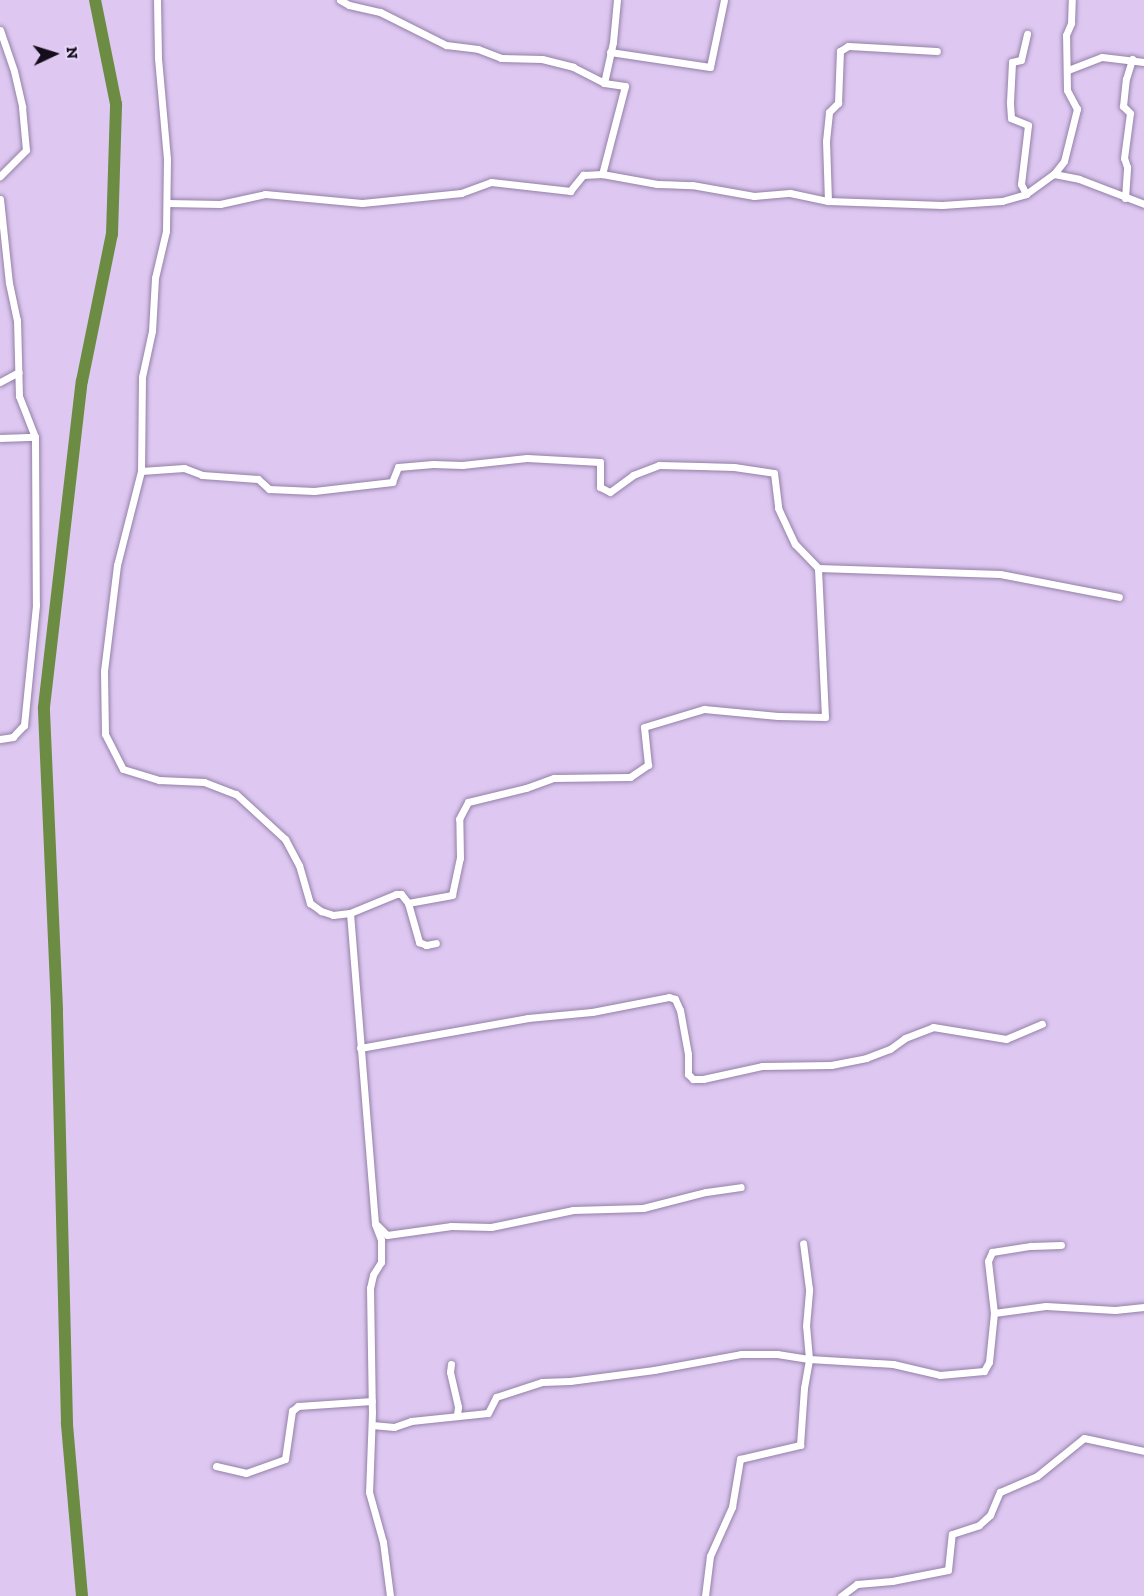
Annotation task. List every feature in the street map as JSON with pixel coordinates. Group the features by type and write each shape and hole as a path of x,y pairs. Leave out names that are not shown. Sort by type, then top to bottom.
{"street":[{"path":"157,0 158,58 167,159 166,231 155,278 152,331 142,377 141,471 117,565 104,671 105,734 123,769 159,780 204,782 236,794 285,839 299,865 310,903 321,911 333,915 350,913 401,894 408,903 419,942 426,945 436,943"},
{"path":"340,0 349,5 380,12 446,45 478,50 501,58 542,59 573,67 604,82 625,86 602,174"},
{"path":"604,82 617,0"},
{"path":"610,52 710,67 724,0"},
{"path":"167,203 220,204 265,194 362,203 461,193 491,182 570,191 583,175 602,174 657,184 692,185 754,196 790,193 828,201 961,204 1002,201 1026,194 1054,174 1064,161 1077,109 1067,90 1066,35 1071,23 1072,0"},
{"path":"0,30 20,98 26,150 0,176"},
{"path":"1026,194 1021,184 1028,125 1011,118 1010,102 1012,62 1021,60 1027,34"},
{"path":"828,201 826,141 829,112 838,103 840,51 848,46 937,51"},
{"path":"1068,70 1102,57 1144,62"},
{"path":"1125,198 1127,166 1124,158 1130,114 1123,106 1126,79 1132,59"},
{"path":"1054,174 1110,189 1125,198 1144,204"},
{"path":"0,199 9,283 17,320 19,396 35,437 36,605 24,726 13,737 0,739"},
{"path":"0,382 19,372"},
{"path":"0,438 35,437"},
{"path":"141,471 184,468 202,475 258,479 269,489 314,491 392,482 398,467 433,464 462,465 527,458 600,462 600,488 610,492 633,475 659,465 734,467 774,473 778,508 795,543 818,568 825,717 704,709 644,727 648,765 630,777 554,778 526,788 468,802 459,819 460,858 452,895 408,903"},
{"path":"818,568 1000,574 1119,597"},
{"path":"350,913 375,1224 381,1240 381,1262 373,1275 370,1288 372,1425 369,1492 383,1542 390,1596"},
{"path":"360,1048 528,1018 592,1012 669,997 675,999 680,1010 688,1054 688,1074 693,1079 703,1079 762,1066 831,1065 866,1058 890,1049 905,1038 933,1027 1006,1039 1042,1024"},
{"path":"375,1224 387,1235 451,1226 490,1227 573,1210 643,1208 697,1194 741,1187"},
{"path":"705,1596 710,1556 732,1507 740,1459 800,1444 804,1388 809,1359 806,1326 809,1289 803,1244"},
{"path":"372,1425 394,1427 411,1421 488,1413 496,1397 542,1382 570,1381 654,1370 741,1354 777,1354 809,1359 893,1364 940,1375 984,1371 989,1362 994,1312 987,1260 992,1252 1031,1246 1061,1245"},
{"path":"994,1312 1046,1306 1115,1310 1144,1307"},
{"path":"451,1364 450,1372 458,1407 457,1415"},
{"path":"216,1466 246,1473 285,1459 292,1412 298,1406 372,1401"},
{"path":"841,1596 857,1584 892,1581 948,1570 952,1534 979,1525 990,1515 1000,1492 1037,1476 1084,1438 1144,1451"}],"waterway":[{"path":"82,1596 67,1423 57,1009 44,707 82,381 112,234 116,104 95,0"}]}
